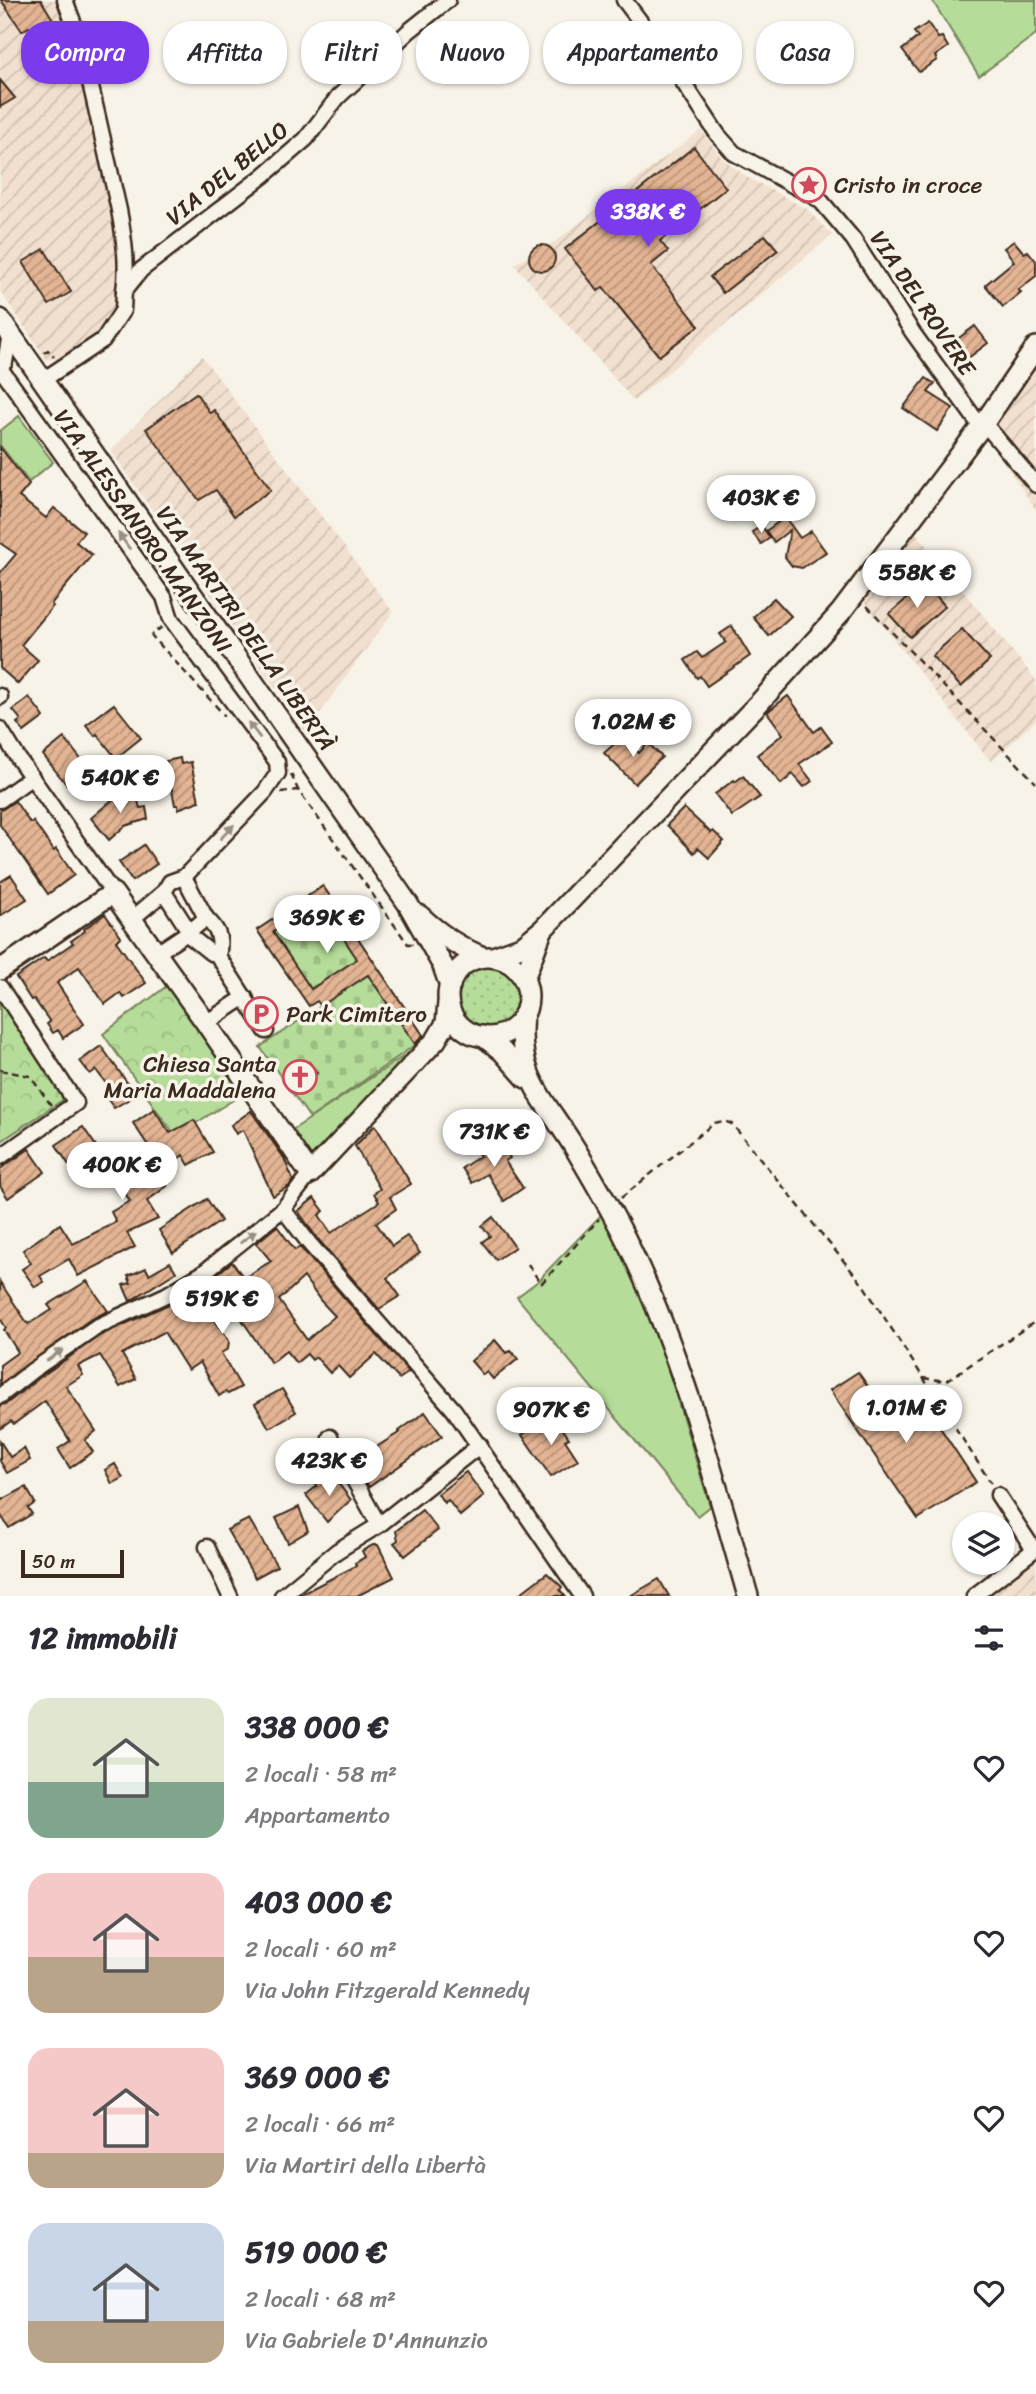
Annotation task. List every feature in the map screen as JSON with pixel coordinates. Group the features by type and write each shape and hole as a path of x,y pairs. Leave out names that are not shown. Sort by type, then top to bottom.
{"main road":[{"name":"VIA MARTIRI DELLA LIBERTÀ","path":"5,327 408,904 443,966 449,994"},
{"path":"0,970 113,893 310,1174 442,1032 448,1017 449,994 454,975 462,967 521,947 543,929 759,703 841,612 983,425 1036,347"},
{"name":"VIA MARTIRI DELLA LIBERTÀ","path":"408,904 437,932 466,950 488,957"},
{"path":"524,979 543,929"},
{"path":"488,957 511,964 524,979 527,1004 520,1037 522,1055 533,1087"},
{"path":"449,994 458,1022 502,1051 533,1087 566,1133 610,1207 653,1300 682,1376 748,1596"},
{"path":"417,1060 450,1042 479,1035 504,1033 523,1016"}],"street":[{"path":"65,0 81,43 119,210 124,236 124,291"},
{"name":"VIA DEL BELLO","path":"43,380 103,340 123,310 124,291 141,270 263,176 306,139 338,97 448,0"},
{"name":"VIA DEL ROVERE","path":"624,0 664,53 718,135 734,153 820,200 853,239 913,333 983,425 1036,485"},
{"path":"0,367 5,362 5,327"},
{"name":"VIA ALESSANDRO MANZONI","path":"0,367 164,597 171,619 278,762 278,773 265,792 184,877 170,881 164,892 132,919"},
{"path":"0,729 113,893"},
{"path":"0,800 32,777"},
{"path":"184,877 206,918 218,930 221,939 219,951 216,953"},
{"path":"164,892 204,949 216,953 266,1031"},
{"path":"157,953 206,918"},
{"path":"0,987 76,1104 0,1157"},
{"path":"206,1023 245,997"},
{"path":"0,1396 96,1327 166,1295 203,1273 283,1209 310,1174"},
{"path":"283,1209 318,1254 454,1410 582,1596"},
{"path":"330,1437 379,1525"},
{"path":"282,1596 337,1550 379,1525 480,1445"},
{"path":"974,1596 1034,1550 999,1495"},
{"path":"206,1547 230,1596"}],"path":[{"path":"866,606 1036,783"},
{"name":"VIA ALESSANDRO MANZONI","path":"151,635 229,722"},
{"path":"298,790 284,791 270,799 265,792 272,788 289,768 298,790 408,943 419,944 426,939"},
{"path":"0,1070 30,1076 59,1116"},
{"path":"528,1264 541,1284 610,1207 714,1123 724,1121 732,1124 864,1286 999,1495"},
{"path":"923,1378 946,1381 1036,1321"}],"shaded area":[{"path":"0,0 59,0 68,21 21,21 21,84 82,84 107,167 119,238 121,285 105,327 91,343 63,359 47,360 0,291"},
{"path":"701,130 722,158 747,177 807,209 832,235 634,401 514,264 557,240"},
{"path":"202,356 393,612 306,732 111,451"},
{"path":"1036,361 1036,510 987,436"},
{"path":"915,532 1036,680 1036,720 991,762 862,599"},
{"path":"1036,1557 1036,1596 984,1596 1015,1575"}],"green space":[{"path":"932,0 1036,0 1036,34 979,76"},
{"path":"19,416 53,462 29,482 0,445 0,431"},
{"path":"323,886 425,1038 310,1118 260,1047 321,1006 317,1001 309,1006 257,930"},
{"path":"488,967 509,976 518,997 509,1018 488,1027 467,1018 458,997 467,976"},
{"path":"171,983 246,1092 175,1136 103,1034"},
{"path":"0,1001 67,1097 0,1142"},
{"path":"425,1042 317,1157 302,1153 288,1133"},
{"path":"605,1211 646,1298 710,1506 697,1516 517,1297 542,1278"}],"building":[{"path":"1,0 41,0 54,21 21,21 21,30"},
{"path":"928,23 948,47 935,56 937,60 919,72 902,50 918,37 914,32"},
{"path":"0,80 15,98 0,107"},
{"path":"694,147 726,188 660,241 668,251 651,265 699,326 659,356 603,287 598,291 565,249"},
{"path":"765,235 778,250 723,293 710,277"},
{"path":"1014,241 1024,253 1028,251 1036,261 1036,276 1018,290 1021,292 1003,307 985,285 1014,261 1004,248"},
{"path":"542,245 551,249 555,258 551,267 542,271 533,267 529,258 533,249"},
{"path":"44,249 71,292 49,305 23,262"},
{"path":"975,326 988,343 964,361 951,344"},
{"path":"926,378 935,384 928,392 953,408 937,431 903,408"},
{"path":"196,393 210,413 214,410 271,490 234,516 216,490 199,500 146,429"},
{"path":"0,447 29,485 19,497 46,518 54,508 84,532 76,542 92,555 21,645 38,660 18,684 0,668 0,573 16,554 0,543"},
{"path":"785,517 800,538 811,531 826,552 802,568 792,566 785,557 790,530 774,542 766,531"},
{"path":"762,526 770,538 761,544 752,532"},
{"path":"925,583 945,606 910,637 889,614"},
{"path":"774,598 791,616 769,636 753,617"},
{"path":"732,626 750,656 707,686 700,676 697,678 685,660 697,652 702,658 726,642 720,634"},
{"path":"962,629 990,660 961,687 932,656"},
{"path":"788,696 814,732 821,727 832,742 799,764 812,781 804,787 793,774 781,784 757,755 783,734 767,712"},
{"path":"29,697 44,717 24,732 17,723 21,720 13,710"},
{"path":"114,704 141,738 116,758 86,725"},
{"path":"622,737 639,753 648,743 662,757 635,784 604,753"},
{"path":"64,738 88,768 66,784 43,755"},
{"path":"180,758 181,764 191,762 199,801 178,809 166,761"},
{"path":"743,776 760,797 732,816 715,794"},
{"path":"136,794 140,808 146,807 148,819 125,826 109,840 91,818 112,800"},
{"path":"15,801 30,823 33,821 54,851 56,849 74,875 48,894 0,825 0,811"},
{"path":"684,808 711,833 713,831 724,841 709,858 698,848 694,853 667,825"},
{"path":"144,845 157,864 132,881 119,862"},
{"path":"11,875 27,899 0,916 0,882"},
{"path":"323,886 423,1035 415,1044 368,975 321,1006 317,1001 309,1006 257,930","holes":["320,902 357,959 311,989 273,932"]},
{"path":"105,914 121,937 116,941 146,983 124,998 120,993 105,1004 79,967 57,983 84,1024 63,1038 58,1030 53,1033 47,1024 50,1022 16,977 44,958 47,961 73,943 71,941 85,931 84,929"},
{"path":"101,1046 136,1095 114,1108 103,1093 110,1089 96,1070 90,1074 80,1061"},
{"name":"Chiesa Santa Maria Maddalena","path":"309,1062 317,1073 291,1092 283,1081"},
{"path":"154,1109 170,1133 194,1120 213,1152 189,1165 183,1155 158,1175 167,1186 147,1201 158,1219 127,1233 135,1247 78,1276 69,1259 40,1276 44,1282 35,1287 22,1269 31,1263 23,1250 60,1224 73,1244 116,1222 111,1212 130,1201 117,1181 151,1150 133,1123"},
{"path":"251,1111 284,1158 293,1180 289,1186 273,1196 243,1130 236,1134 231,1125"},
{"path":"375,1125 411,1184 390,1197 396,1209 376,1223 392,1246 407,1236 420,1253 387,1278 400,1296 379,1309 317,1238 298,1211 314,1198 324,1211 319,1215 331,1233 379,1202 374,1193 380,1189 355,1146"},
{"path":"83,1127 96,1146 69,1165 56,1145"},
{"path":"495,1136 510,1158 505,1161 523,1188 504,1201 487,1174 472,1183 462,1168 480,1156 475,1149"},
{"path":"29,1149 45,1172 8,1198 0,1186 0,1169"},
{"path":"207,1199 221,1221 173,1253 159,1230"},
{"path":"493,1217 515,1247 496,1260 482,1242 490,1236 482,1226"},
{"path":"277,1226 295,1250 300,1247 409,1372 399,1379 376,1354 349,1378 338,1366 330,1373 316,1357 312,1360 307,1354 296,1363 286,1351 271,1363 228,1299 209,1311 229,1341 228,1349 221,1353 241,1387 219,1396 200,1362 188,1370 164,1332 122,1354 136,1379 120,1387 100,1355 78,1366 83,1375 66,1386 96,1431 85,1440 93,1452 70,1468 58,1449 70,1441 45,1401 14,1424 11,1421 0,1429 0,1405 6,1404 101,1335 171,1303 208,1281 232,1262 244,1278 271,1261 256,1243","holes":["304,1277 335,1316 307,1340 279,1300"]},
{"path":"170,1262 176,1272 130,1301 123,1285 131,1283 128,1276 146,1268 149,1274"},
{"path":"87,1281 108,1311 91,1319 0,1384 0,1365 18,1352 0,1318 0,1282 28,1324 52,1310 48,1305"},
{"path":"495,1340 506,1353 511,1351 518,1359 493,1379 487,1372 483,1375 471,1361"},
{"path":"858,1372 884,1409 914,1388 976,1482 918,1519 830,1390"},
{"path":"282,1389 296,1412 269,1428 255,1404"},
{"path":"425,1412 442,1436 369,1487 354,1461 400,1432"},
{"path":"548,1418 556,1428 560,1425 569,1438 565,1440 578,1460 551,1477 522,1435"},
{"path":"0,1441 10,1457 24,1448 30,1460 7,1473 0,1461"},
{"path":"115,1464 123,1478 112,1484 105,1470"},
{"path":"466,1472 484,1496 460,1516 448,1500 444,1503 438,1494"},
{"path":"331,1474 351,1500 327,1522 306,1495"},
{"path":"26,1487 35,1503 28,1508 32,1514 9,1528 0,1514 0,1501"},
{"path":"299,1507 308,1531 288,1543 276,1518"},
{"path":"422,1510 438,1530 405,1556 394,1543 398,1540 396,1531"},
{"path":"249,1519 277,1566 255,1578 227,1530"},
{"path":"378,1545 394,1577 357,1596 297,1596 356,1566 355,1563 365,1557 362,1551"},
{"path":"547,1573 562,1587 560,1590 565,1596 517,1596"},
{"path":"659,1579 669,1596 630,1596"}],"place":[{"name":"Cristo in croce","path":"809,185"},
{"name":"Park Cimitero","path":"261,1014"},
{"name":"Chiesa Santa Maria Maddalena","path":"300,1077"}]}
